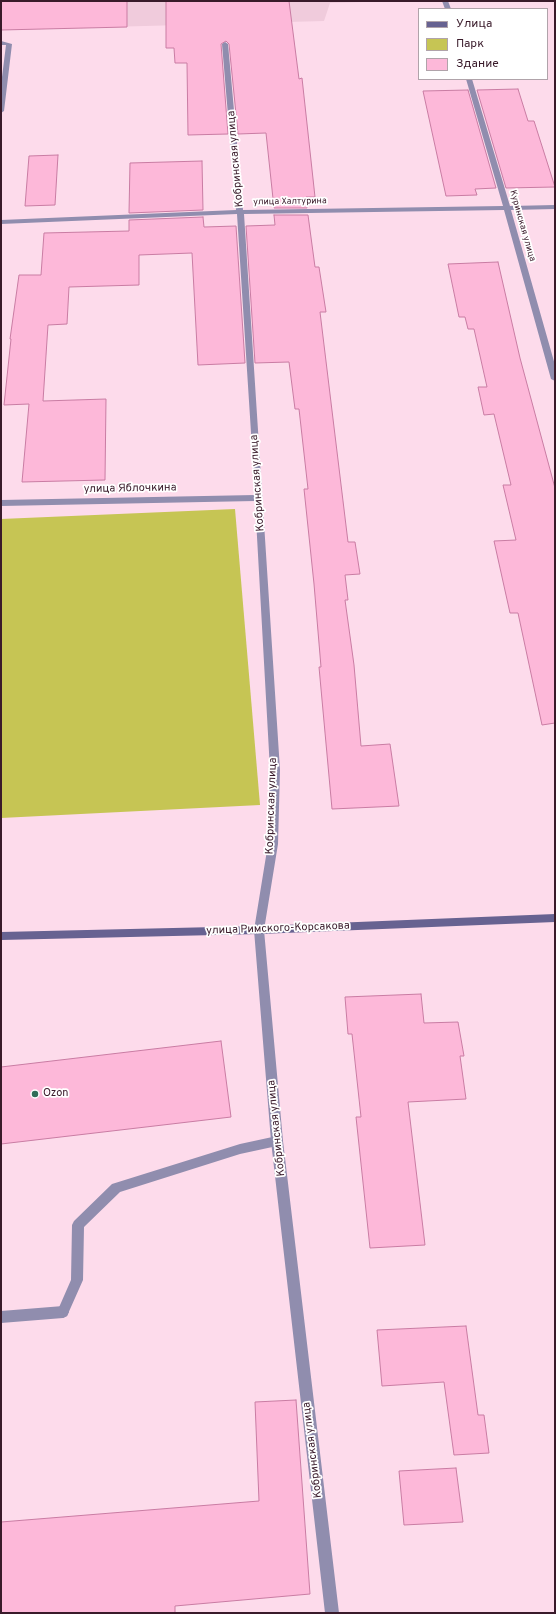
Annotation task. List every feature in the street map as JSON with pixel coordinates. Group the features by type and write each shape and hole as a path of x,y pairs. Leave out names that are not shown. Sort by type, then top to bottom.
{"main road":[{"name":"улица Римского-Корсакова","path":"1,936 259,930 555,918"}],"street":[{"path":"1,43 9,44 1,111"},
{"name":"Кобринская улица","path":"225,44 240,212 275,770 272,844 259,930 277,1140 332,1613"},
{"name":"Куринская улица","path":"469,80 508,208 555,380"},
{"name":"улица Халтурина","path":"1,222 240,212 555,207"},
{"name":"улица Яблочкина","path":"1,503 259,498"},
{"path":"1,1317 63,1312 77,1280 78,1225 116,1188 240,1149 277,1140"}],"shaded area":[{"path":"1,1 397,1 330,3 324,21 1,30"}],"green space":[{"path":"235,509 260,805 1,818 1,519"}],"building":[{"path":"1,1 127,1 127,27 1,30"},
{"path":"166,1 289,1 299,79 302,78 315,197 306,197 307,208 274,208 266,133 238,134 229,44 226,41 221,44 228,134 188,135 187,63 175,63 174,48 166,48"},
{"path":"518,89 528,121 534,121 555,187 506,188 477,90"},
{"path":"468,90 496,188 475,189 477,195 446,196 423,91"},
{"path":"58,155 55,205 25,206 29,156"},
{"path":"202,161 203,210 129,213 130,163"},
{"path":"274,215 308,215 315,267 319,267 326,312 320,312 348,542 355,542 360,574 345,575 348,600 345,600 354,665 361,746 390,744 399,806 332,809 319,667 321,667 314,584 304,489 308,489 299,409 295,409 289,362 255,363 246,226 275,225"},
{"path":"203,217 204,227 236,226 245,363 198,365 192,253 139,255 139,285 69,287 67,324 48,325 43,401 106,399 105,480 22,482 29,404 4,405 10,339 19,275 41,275 44,233 129,231 129,220"},
{"path":"498,262 520,358 555,488 555,723 542,725 518,613 510,613 494,541 516,540 503,485 511,485 494,414 484,415 478,387 487,387 474,329 468,329 465,317 459,317 448,264"},
{"path":"421,994 424,1023 458,1022 464,1056 460,1056 466,1099 408,1102 425,1245 370,1248 356,1117 361,1117 352,1034 348,1034 345,997"},
{"path":"221,1041 231,1117 1,1144 1,1067"},
{"path":"466,1326 478,1415 484,1415 489,1453 454,1455 444,1382 382,1386 377,1330"},
{"path":"296,1400 310,1594 175,1606 175,1613 1,1613 1,1522 259,1501 255,1402"},
{"path":"456,1468 463,1522 404,1525 399,1471"}],"place":[{"name":"Ozon","path":"35,1094"}]}
